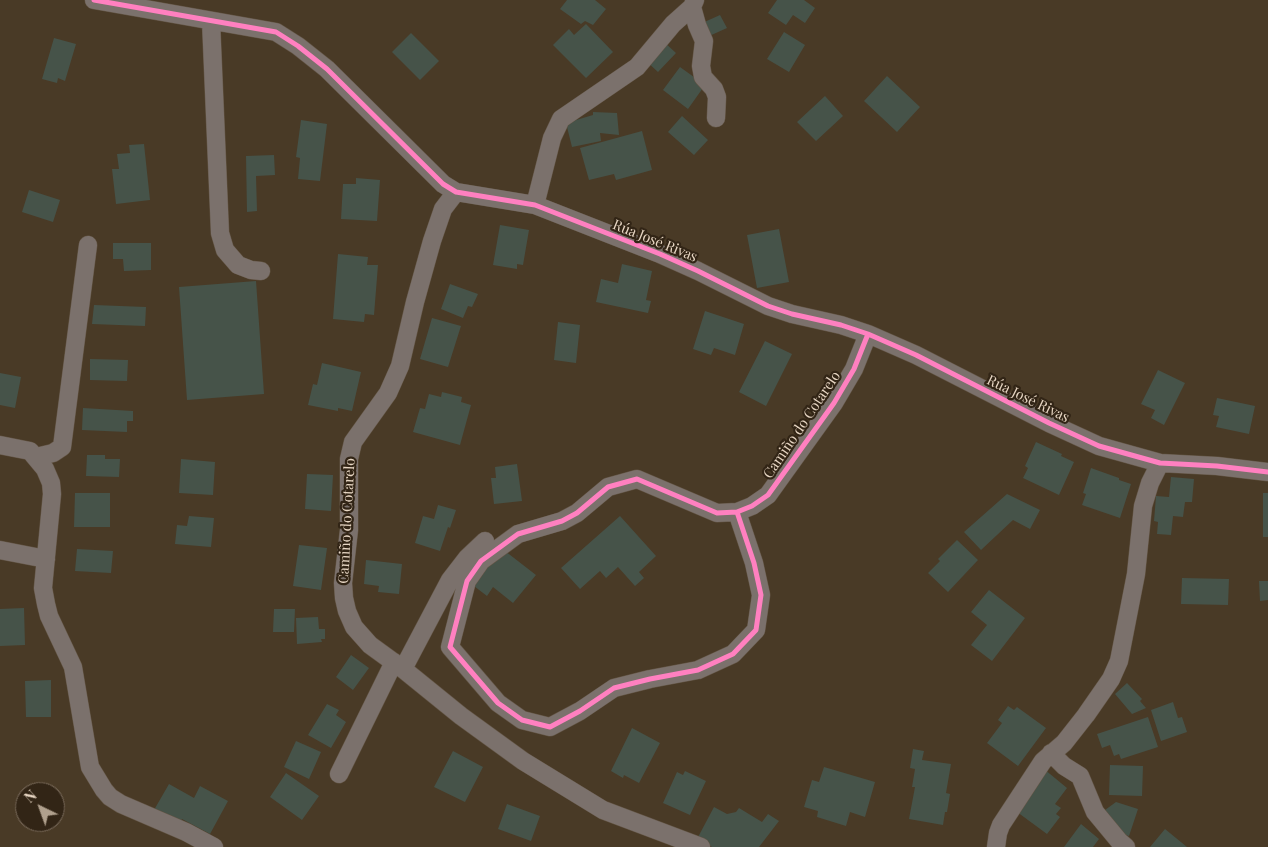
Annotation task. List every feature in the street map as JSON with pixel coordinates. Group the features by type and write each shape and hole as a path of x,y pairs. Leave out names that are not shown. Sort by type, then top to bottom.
{"street":[{"name":"Rúa José Rivas","path":"94,0 141,5 211,21 276,32 328,69 436,177 456,192 536,205 676,261 768,306 868,334 916,355 1049,423 1099,446 1160,463 1216,466 1268,472"},
{"path":"693,4 697,25 704,41 701,66 703,77 714,89 717,98 716,118"},
{"path":"536,205 552,138 561,119 637,67 673,24 693,4"},
{"path":"211,21 220,233 225,250 238,265 251,270 261,271"},
{"name":"Camiño do Cotarelo","path":"456,192 443,209 432,241 400,366 388,393 352,442 349,459 349,530 343,583 344,598 354,627 370,645 399,665 494,740 567,789 604,810 700,847"},
{"path":"36,457 53,453 62,447 88,244"},
{"name":"Camiño do Cotarelo","path":"737,512 754,563 761,595 756,630 733,654 698,670 650,678 614,688 580,711 550,726 522,720 498,702 450,647 467,580 481,561 518,534 562,521 577,513 608,487 637,479 717,513 737,512 752,506 768,495 834,403 854,369 868,334"},
{"path":"0,445 30,451 45,469 51,483 52,494 44,588 46,604 73,667 90,766 110,797 121,804 186,832 214,847"},
{"path":"996,847 1001,825 1043,760 1064,743 1086,715 1110,679 1119,661 1136,574 1143,506 1150,483 1160,463"},
{"path":"339,774 399,665 450,580 485,541"},
{"path":"0,550 46,559"},
{"path":"1051,753 1064,766 1080,776 1095,812 1118,841 1126,847"}],"building":[{"path":"567,0 595,0 606,9 593,25 585,21 581,24 560,9"},
{"path":"777,0 804,0 815,8 805,23 793,15 786,25 768,13"},
{"path":"720,15 727,28 707,37 700,24"},
{"path":"586,24 613,52 586,78 553,45 569,29 574,35"},
{"path":"784,32 805,45 789,72 767,59"},
{"path":"411,33 439,61 420,80 392,52"},
{"path":"54,38 76,44 65,81 58,78 57,83 42,79"},
{"path":"663,41 676,53 658,72 645,60"},
{"path":"680,67 705,85 688,109 663,90"},
{"path":"887,76 920,107 897,132 864,101"},
{"path":"825,96 843,116 816,141 797,122"},
{"path":"593,112 617,113 619,135 600,133 601,141 572,147 566,123 593,115"},
{"path":"682,116 708,140 694,155 668,132"},
{"path":"301,120 327,124 320,181 298,179 300,158 296,157"},
{"path":"642,131 652,170 616,180 614,174 589,180 580,148"},
{"path":"144,144 150,200 116,204 112,169 119,169 117,154 130,153 129,145"},
{"path":"274,155 275,175 256,176 257,211 247,212 246,156"},
{"path":"356,178 380,180 377,221 341,219 343,184 356,184"},
{"path":"29,190 60,200 53,222 22,212"},
{"path":"500,225 529,230 523,265 517,264 517,269 493,265"},
{"path":"779,229 789,282 757,288 747,235"},
{"path":"113,243 151,243 151,270 124,271 123,259 113,259"},
{"path":"338,254 368,257 367,265 378,265 374,315 365,314 364,322 333,319"},
{"path":"622,264 652,271 646,300 651,301 648,313 596,302 601,279 618,283"},
{"path":"256,281 264,394 187,400 179,287"},
{"path":"450,284 478,294 472,307 468,306 463,318 441,309"},
{"path":"94,305 146,307 145,326 92,324"},
{"path":"705,311 744,324 735,355 714,348 711,355 693,349"},
{"path":"432,318 461,326 448,367 420,359"},
{"path":"558,322 580,325 576,363 554,360"},
{"path":"765,341 792,354 766,406 739,392"},
{"path":"90,359 128,360 127,381 90,380"},
{"path":"322,363 361,372 352,411 338,408 338,411 308,405 313,384 317,385"},
{"path":"1158,370 1185,383 1164,425 1151,418 1155,410 1141,404"},
{"path":"0,373 21,377 15,408 0,405"},
{"path":"442,392 462,397 461,402 471,405 460,445 413,432 420,408 425,409 429,394 441,397"},
{"path":"1217,398 1255,406 1249,434 1216,427 1219,416 1213,415"},
{"path":"83,408 133,411 133,421 127,421 127,432 82,430"},
{"path":"1036,442 1074,462 1059,495 1023,478 1028,468 1025,466"},
{"path":"87,455 105,455 105,459 120,459 119,477 86,476"},
{"path":"181,459 215,462 213,495 179,493"},
{"path":"517,464 522,501 494,504 491,478 496,478 495,467"},
{"path":"1091,468 1131,484 1120,518 1082,505 1086,494 1083,493"},
{"path":"307,474 333,475 331,511 305,509"},
{"path":"1171,477 1194,479 1192,502 1185,502 1183,517 1173,516 1171,535 1157,534 1158,522 1154,521 1156,496 1169,497"},
{"path":"75,493 110,493 110,527 74,527"},
{"path":"1263,493 1268,493 1268,537 1263,537"},
{"path":"1007,494 1040,510 1030,529 1013,520 981,550 964,532"},
{"path":"438,505 456,510 440,551 415,543 423,516 434,519"},
{"path":"189,516 214,518 211,547 175,544 177,525 187,526"},
{"path":"620,516 656,556 639,572 644,578 635,586 618,567 606,578 600,571 580,589 561,568"},
{"path":"957,540 978,560 948,592 928,573 940,561 938,559"},
{"path":"299,545 327,548 321,590 293,586"},
{"path":"77,549 113,551 111,573 75,571"},
{"path":"505,551 536,575 513,603 493,587 487,596 470,583"},
{"path":"366,560 402,564 399,594 378,592 379,586 364,584"},
{"path":"1182,578 1229,579 1228,605 1181,604"},
{"path":"1259,581 1268,581 1268,600 1260,601"},
{"path":"989,590 1025,618 992,661 971,645 987,625 971,612"},
{"path":"24,608 25,645 0,646 0,609"},
{"path":"274,609 295,609 294,632 273,632"},
{"path":"318,617 319,629 325,629 325,639 321,639 322,642 297,644 296,618"},
{"path":"351,655 369,668 353,690 336,677"},
{"path":"51,680 51,717 26,717 25,681"},
{"path":"1127,683 1142,699 1140,701 1146,708 1132,714 1115,694"},
{"path":"1173,702 1178,718 1182,717 1187,732 1161,741 1151,710"},
{"path":"327,704 339,710 336,715 346,722 331,748 308,735"},
{"path":"1008,706 1014,710 1017,707 1046,728 1018,766 987,743 1002,723 998,720"},
{"path":"1148,717 1158,747 1121,759 1119,754 1114,756 1110,745 1102,748 1097,734"},
{"path":"632,728 660,743 639,783 624,775 623,778 611,771"},
{"path":"296,741 321,752 309,779 284,767"},
{"path":"913,749 924,751 922,760 951,764 946,793 950,794 943,825 909,819 915,787 912,787 915,769 910,768"},
{"path":"453,751 483,767 465,802 434,787"},
{"path":"1110,765 1143,766 1142,796 1109,795"},
{"path":"824,767 875,782 865,817 850,812 846,826 817,817 818,811 804,807 812,780 819,782"},
{"path":"1044,769 1067,788 1055,804 1061,808 1056,814 1060,817 1047,834 1013,809"},
{"path":"685,771 706,781 690,815 663,803 677,772 683,775"},
{"path":"286,773 319,796 302,820 270,797"},
{"path":"169,784 194,798 200,786 228,801 210,834 182,819 180,824 154,810"},
{"path":"1116,802 1138,809 1129,836 1117,832 1105,810"},
{"path":"507,804 540,816 531,841 498,829"},
{"path":"714,807 727,814 736,812 739,808 762,822 768,814 779,821 759,847 712,847 697,839"},
{"path":"1081,824 1099,839 1093,847 1064,847"},
{"path":"1165,829 1187,847 1150,847"}],"cycle path":[{"path":"94,0 276,32 298,46 327,69 443,184 456,192 535,205 660,254 768,306 868,334 916,355 1049,423 1099,446 1160,463 1217,466 1268,472"},
{"path":"737,512 754,563 761,595 756,630 733,654 698,670 614,688 580,711 550,727 522,720 498,703 450,647 467,581 481,561 518,534 562,521 577,513 608,487 637,479 717,513 737,512 752,506 768,495 834,403 854,369 868,334"}]}
